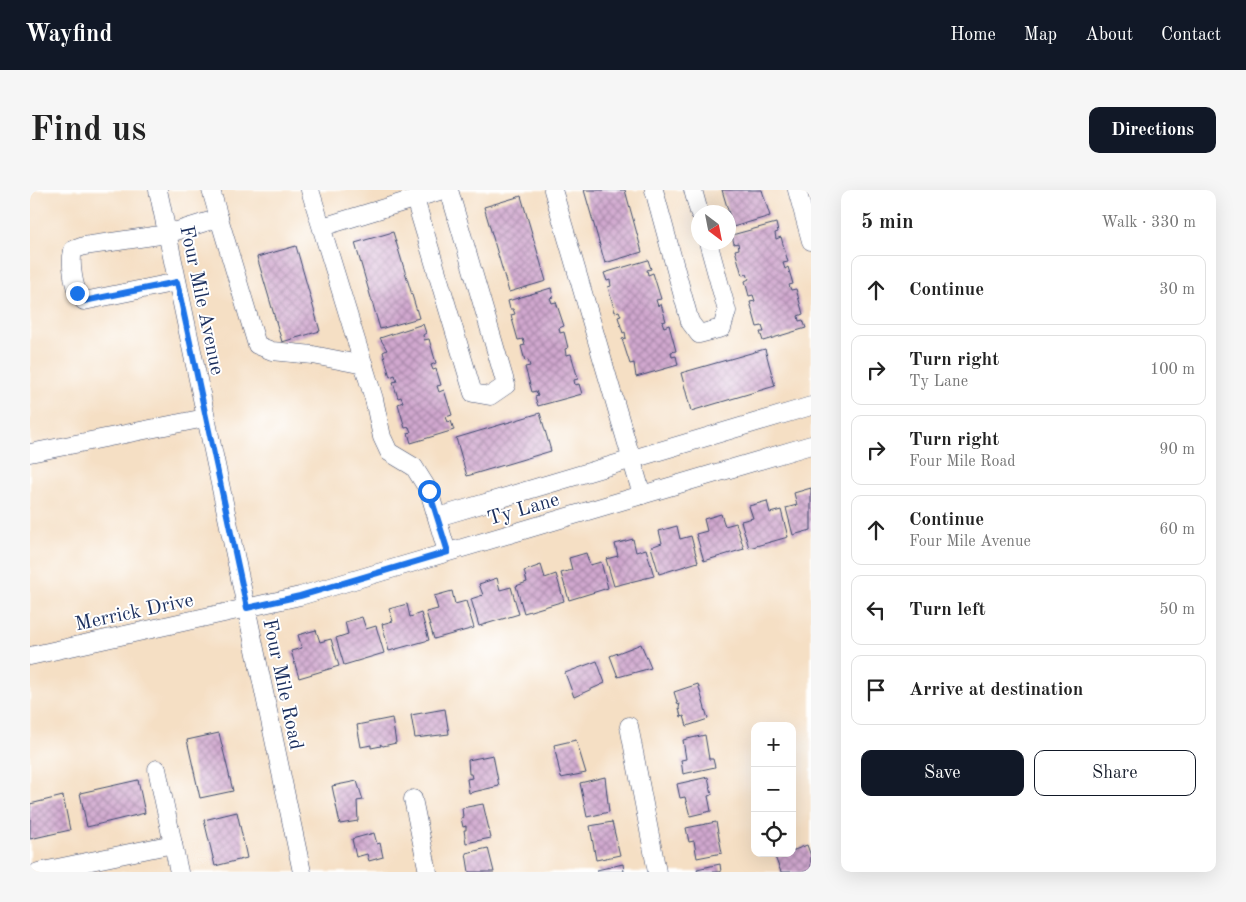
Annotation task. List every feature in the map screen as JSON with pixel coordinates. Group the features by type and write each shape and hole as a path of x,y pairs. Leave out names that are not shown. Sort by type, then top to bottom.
{"street":[{"name":"Four Mile Avenue","path":"158,190 205,418"},
{"path":"211,190 257,345 272,351 313,355 364,365"},
{"path":"310,190 389,452 414,467 429,491 448,552"},
{"path":"322,227 443,190"},
{"path":"415,198 473,393 490,396 506,385 449,190"},
{"path":"552,190 642,495"},
{"path":"654,190 690,322 699,334 722,328 727,311 710,250"},
{"path":"693,190 697,205"},
{"path":"796,190 811,241"},
{"path":"177,282 84,301 77,293 71,257 73,250 84,246 167,234 219,218"},
{"path":"438,517 811,406"},
{"path":"30,453 205,418"},
{"name":"Four Mile Road","path":"205,418 302,872"},
{"name":"Ty Lane","path":"247,608 300,596 811,445"},
{"name":"Merrick Drive","path":"30,656 247,608"},
{"path":"629,726 657,872"},
{"path":"157,769 179,872"},
{"path":"413,799 428,872"},
{"path":"38,872 173,844"}],"building":[{"path":"584,190 625,190 642,252 605,263"},
{"path":"722,190 762,190 770,216 736,226 736,205 726,205"},
{"path":"521,196 546,281 509,292 484,207"},
{"path":"776,223 778,232 775,233 776,239 781,237 788,262 783,263 785,269 788,267 793,284 789,285 791,290 796,289 803,314 798,316 799,321 803,320 806,328 763,341 760,332 764,332 762,326 757,327 750,302 755,301 753,295 749,296 745,281 749,279 747,274 742,275 735,250 739,249 738,243 736,244 736,234"},
{"path":"393,232 419,318 380,329 355,243"},
{"path":"296,246 320,331 282,342 257,257"},
{"path":"648,260 651,269 647,270 648,275 653,273 661,299 656,300 658,306 661,304 666,321 662,322 664,327 669,325 676,351 671,352 672,357 676,356 678,365 636,377 634,363 630,364 622,339 626,338 618,317 621,316 619,311 615,312 608,287 611,286 610,280 607,281 604,273"},
{"path":"551,288 553,297 550,298 552,303 556,302 564,326 559,328 560,333 564,332 568,348 565,349 566,355 571,354 578,379 574,380 575,385 579,384 582,394 538,406 535,397 538,396 536,391 532,392 525,367 530,366 528,360 525,361 521,346 525,345 523,339 518,340 511,315 515,314 513,309 510,309 508,301"},
{"path":"423,324 426,333 423,335 424,340 429,339 436,363 431,365 433,370 436,369 441,385 437,386 439,392 444,390 452,415 446,417 448,422 451,421 454,430 411,443 408,433 411,432 409,427 405,428 398,404 403,402 401,397 398,398 393,382 397,381 395,375 390,377 383,352 387,350 380,338"},
{"path":"765,349 775,386 691,411 681,373"},
{"path":"540,413 551,451 467,476 456,438"},
{"path":"811,488 811,530 793,535 786,508 797,505 794,493"},
{"path":"767,501 770,513 781,510 788,537 749,548 741,521 753,518 749,506"},
{"path":"721,514 725,526 736,523 744,549 704,561 696,534 707,531 704,519"},
{"path":"677,526 680,539 691,536 698,562 659,574 651,547 662,543 659,531"},
{"path":"633,539 636,552 646,549 654,576 614,586 606,559 618,556 615,544"},
{"path":"586,553 590,565 601,562 608,588 569,600 561,573 572,570 569,558"},
{"path":"541,565 545,578 556,574 564,601 524,613 516,586 527,582 524,571"},
{"path":"497,578 500,590 511,587 519,614 479,626 471,599 483,595 479,584"},
{"path":"452,591 455,604 466,601 474,628 434,639 426,612 438,609 434,596"},
{"path":"407,604 410,617 421,613 429,640 389,651 382,624 393,621 389,609"},
{"path":"362,617 366,629 376,626 384,653 344,665 336,638 348,634 345,622"},
{"path":"316,630 320,642 331,639 339,666 299,678 291,651 302,648 298,635"},
{"path":"641,644 651,668 618,677 610,656"},
{"path":"597,661 605,683 574,697 565,673"},
{"path":"698,684 708,719 687,726 684,716 681,717 680,704 678,705 674,692"},
{"path":"445,709 449,734 415,738 411,715"},
{"path":"392,718 396,743 383,746 380,744 381,746 371,748 371,745 361,747 357,725"},
{"path":"219,733 233,791 200,798 187,740"},
{"path":"705,735 709,759 713,759 715,767 683,774 681,760 686,759 683,740"},
{"path":"576,740 586,773 561,778 554,745"},
{"path":"493,755 499,786 469,793 467,779 472,778 471,774 469,774 468,760"},
{"path":"605,777 609,812 587,817 580,783"},
{"path":"708,777 712,795 708,796 711,811 690,816 685,797 680,798 677,784"},
{"path":"138,780 145,813 87,827 80,793"},
{"path":"357,781 363,800 357,801 358,821 340,824 332,786"},
{"path":"63,796 70,830 30,839 30,804"},
{"path":"483,804 491,838 466,843 464,830 466,830 466,826 463,827 461,818 463,817 462,808"},
{"path":"237,812 247,858 215,866 204,820"},
{"path":"612,822 620,855 596,860 590,826"},
{"path":"716,822 722,853 697,858 694,841 689,842 686,828"},
{"path":"374,833 377,844 380,843 383,857 369,861 367,854 356,857 352,839"},
{"path":"807,845 811,856 811,869 804,872 781,872 775,857 796,857 796,849"},
{"path":"488,848 494,872 469,872 466,853"},
{"path":"623,864 624,872 598,872 597,870"},
{"path":"720,864 721,872 698,872 697,869"}],"route":[{"path":"77,293 84,301 177,282 247,608 300,596 448,552 429,491"}]}
